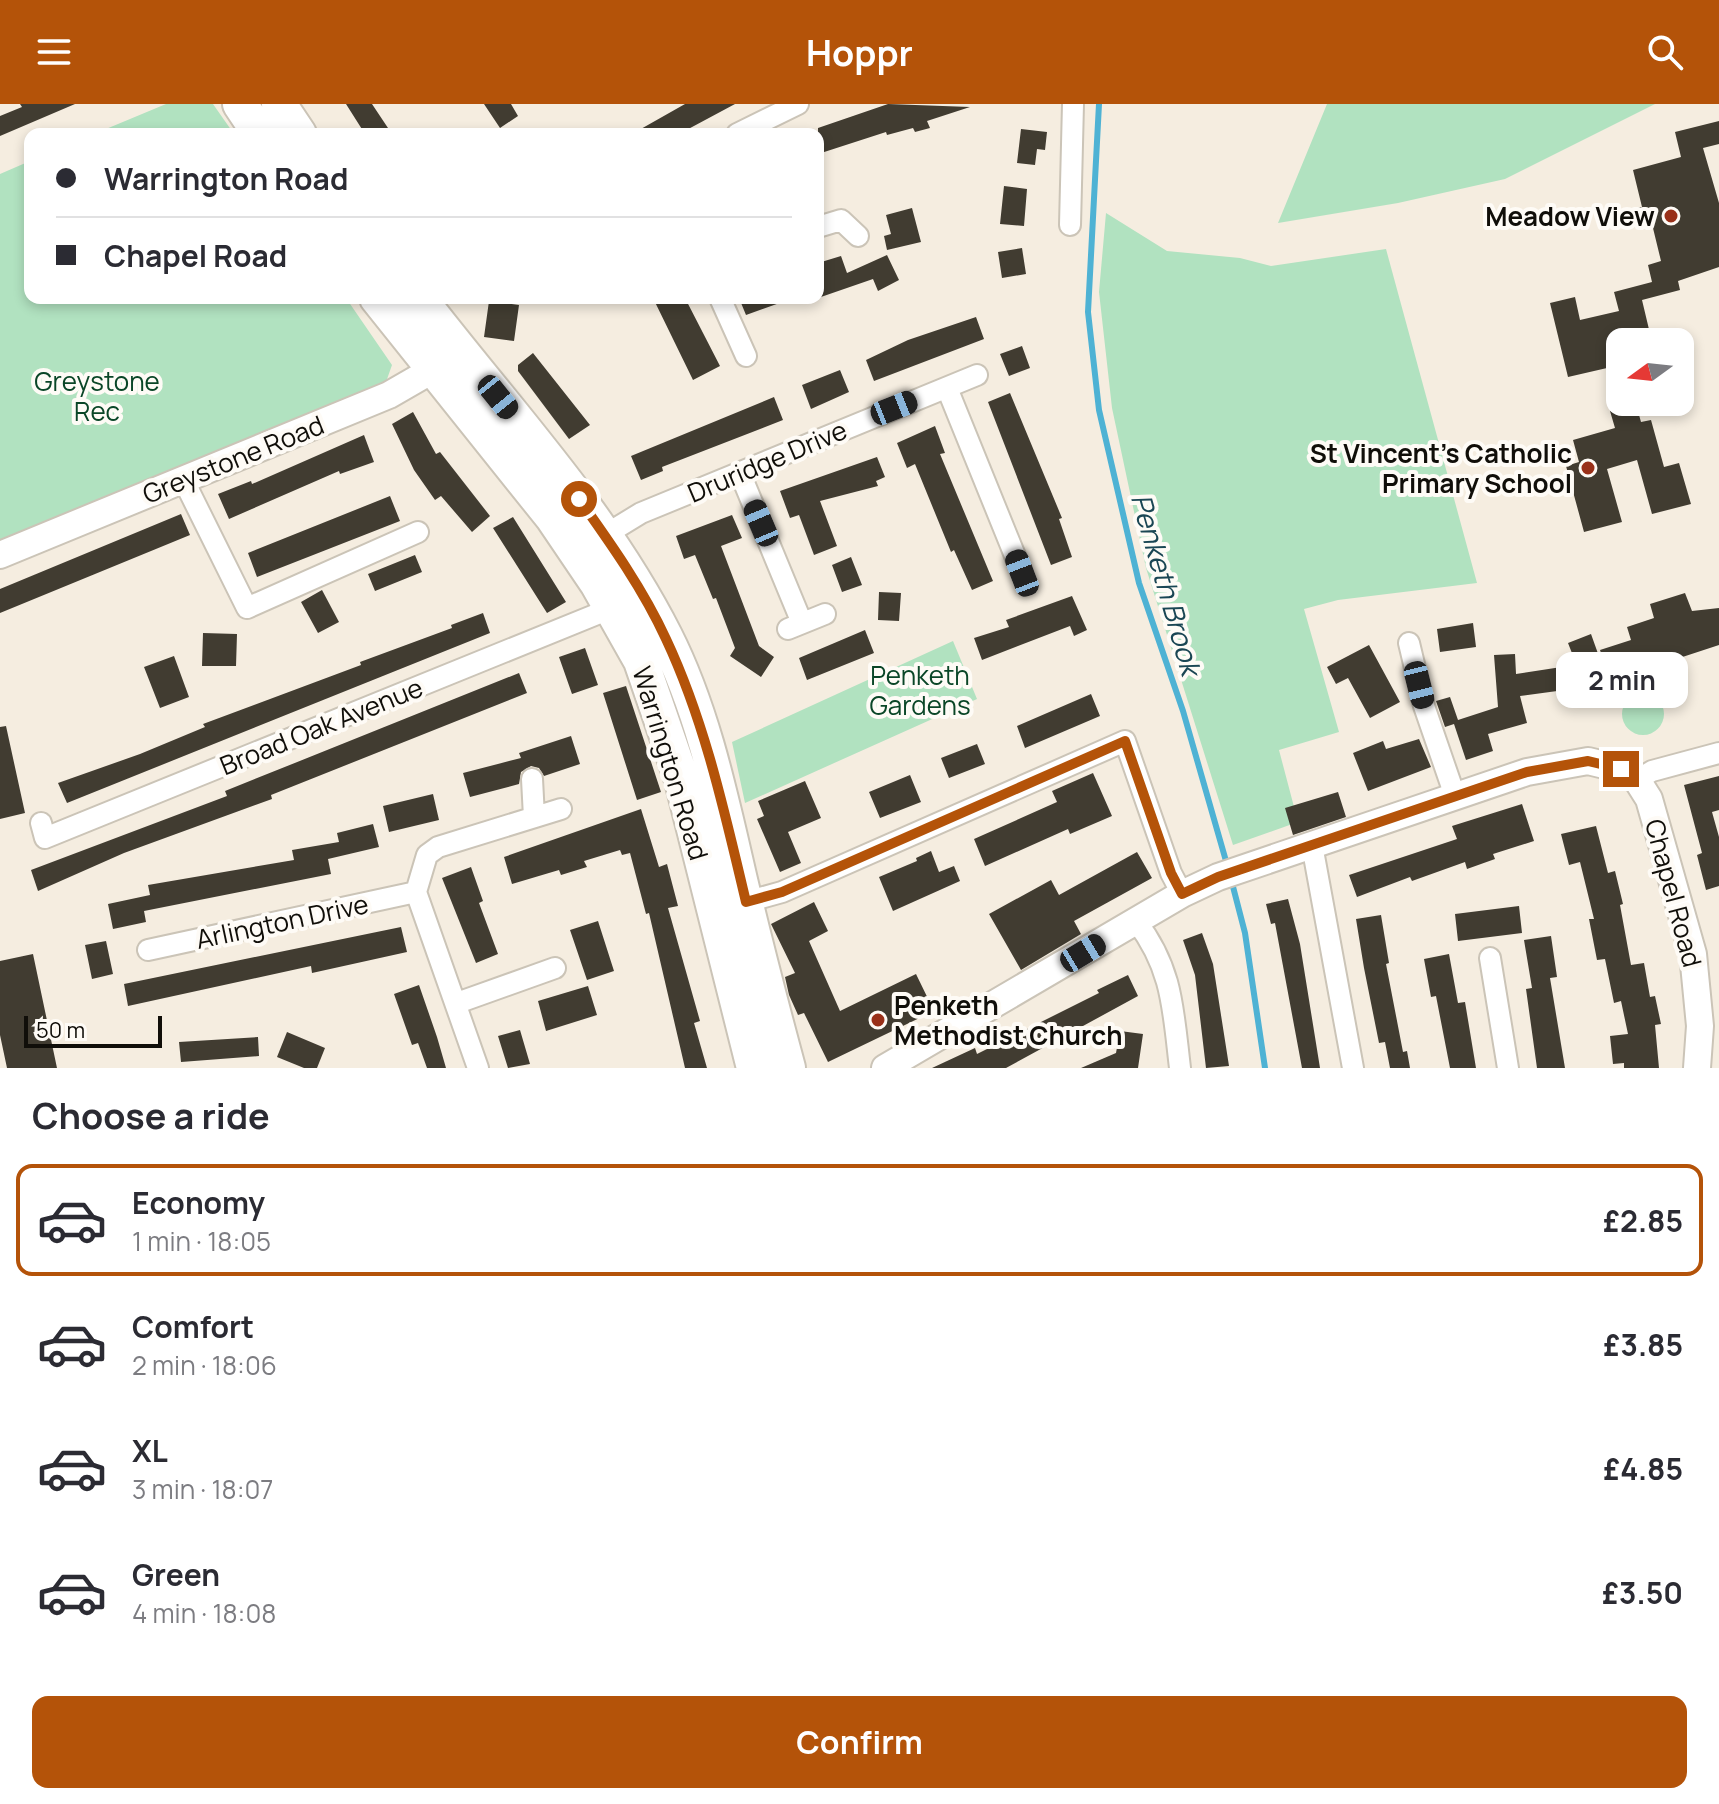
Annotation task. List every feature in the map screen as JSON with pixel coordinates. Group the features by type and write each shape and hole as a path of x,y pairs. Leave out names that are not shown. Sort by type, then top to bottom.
{"main road":[{"path":"240,104 256,128"},
{"path":"279,104 295,128"},
{"name":"Warrington Road","path":"403,304 424,309 448,361 612,608 641,661 681,777 754,1068"},
{"name":"Warrington Road","path":"448,361 537,444 605,535 666,639 692,703 723,806 788,1068"}],"street":[{"path":"749,128 798,104"},
{"path":"1070,225 1073,104"},
{"path":"824,225 841,220 858,236"},
{"path":"723,304 746,356"},
{"name":"Greystone Road","path":"0,555 389,395 448,361"},
{"name":"Druridge Drive","path":"605,535 641,513 977,375"},
{"path":"947,388 1023,573"},
{"path":"740,473 795,626 825,614"},
{"path":"183,479 247,608 418,532"},
{"name":"Broad Oak Avenue","path":"41,823 45,838 612,608"},
{"path":"1409,643 1424,706 1455,796"},
{"path":"746,902 782,892 1125,741 1171,873 1182,894"},
{"path":"885,1068 1182,894 1230,873 1455,796 1566,762 1608,764 1637,780 1652,771 1719,753"},
{"path":"532,779 534,817"},
{"name":"Chapel Road","path":"1637,780 1649,799 1693,954 1710,1027 1697,1068"},
{"path":"478,1068 416,892 427,855 438,847 561,809"},
{"path":"1312,845 1353,1068"},
{"name":"Arlington Drive","path":"148,950 416,892"},
{"path":"1136,921 1154,945 1166,970 1180,1068"},
{"path":"1490,958 1508,1068"},
{"path":"457,1003 555,968"}],"green space":[{"path":"166,104 213,104 230,128 108,128"},
{"path":"1327,104 1655,104 1505,179 1398,203 1278,223"},
{"name":"Greystone Rec","path":"24,164 24,304 350,304 392,365 386,382 0,540 0,174"},
{"path":"1106,213 1167,251 1240,258 1271,266 1386,249 1477,583 1338,600 1304,609 1339,732 1279,750 1298,822 1233,845 1146,568 1112,408 1099,292"},
{"name":"Penketh Gardens","path":"953,641 977,699 745,803 732,742"},
{"path":"1643,693 1658,699 1664,714 1658,729 1643,735 1628,729 1622,714 1628,699"}],"building":[{"path":"20,104 75,104 0,136 0,116 22,107"},
{"path":"346,104 372,104 388,128 361,128"},
{"path":"484,104 511,104 518,116 500,128"},
{"path":"685,104 735,104 690,128 643,128"},
{"path":"888,104 970,107 927,121 930,128 915,132 913,128 887,135 886,132 824,152 824,128 818,128"},
{"path":"1719,121 1719,144 1703,148 1719,203 1719,267 1678,281 1680,290 1642,300 1649,328 1606,328 1606,368 1568,377 1550,303 1575,297 1580,320 1619,311 1614,292 1652,282 1648,265 1661,261 1652,224 1642,226 1638,208 1642,207 1633,170 1681,157 1675,132"},
{"path":"1021,129 1047,132 1045,150 1037,149 1035,165 1017,163"},
{"path":"1004,186 1027,189 1024,226 1000,224"},
{"path":"912,208 921,242 887,250 884,236 891,234 886,215"},
{"path":"1022,248 1026,274 1002,278 998,252"},
{"path":"887,255 899,280 878,291 873,279 824,296 824,261 841,256 847,273"},
{"path":"489,304 519,305 514,341 484,337"},
{"path":"656,304 688,304 720,366 693,380"},
{"path":"741,304 777,304 746,315"},
{"path":"976,317 984,339 874,381 866,360 908,340"},
{"path":"1022,346 1030,368 1009,376 1000,354"},
{"path":"533,353 590,425 569,439 518,371 518,365"},
{"path":"840,370 849,392 811,409 802,385"},
{"path":"1010,393 1062,518 1059,519 1072,557 1051,565 988,402"},
{"path":"774,397 783,420 662,467 663,471 641,480 631,456"},
{"path":"413,412 436,454 440,452 490,516 472,532 441,496 435,500 414,470 392,424"},
{"name":"St Vincent's Catholic Primary School","path":"1611,416 1639,416 1641,422 1651,420 1664,467 1679,463 1691,504 1652,514 1637,460 1607,469 1622,522 1584,532 1566,466 1579,462 1573,440 1615,428"},
{"path":"935,426 945,453 940,454 993,581 972,590 954,550 951,552 915,464 907,468 897,443"},
{"path":"364,435 374,462 340,474 339,471 229,519 218,494 251,481 252,484"},
{"path":"877,457 885,477 876,481 878,486 820,501 837,546 814,555 799,515 790,518 780,491"},
{"path":"390,496 400,521 257,577 248,553"},
{"path":"181,514 190,535 0,613 0,589"},
{"path":"732,515 742,538 721,546 759,646 774,657 761,677 730,656 735,648 716,598 713,599 695,555 684,559 676,536"},
{"path":"513,517 566,602 547,613 493,528"},
{"path":"415,555 422,572 375,591 368,574"},
{"path":"851,557 862,585 842,592 832,565"},
{"path":"322,590 339,622 318,633 301,602"},
{"path":"879,592 901,593 899,621 878,620"},
{"path":"1685,593 1692,611 1719,608 1719,645 1652,667 1654,673 1612,687 1600,650 1631,640 1627,627 1654,618 1650,604"},
{"path":"1072,596 1087,630 1074,636 1070,626 982,660 974,638 1009,627 1006,620"},
{"path":"483,613 490,633 67,803 58,783 140,754 205,727 203,724 361,665 360,662 452,628 451,625"},
{"path":"1473,623 1476,647 1440,652 1437,629"},
{"path":"865,630 874,653 807,680 799,658"},
{"path":"203,633 237,634 236,666 202,666"},
{"path":"1591,634 1601,662 1579,671 1568,643"},
{"path":"1369,645 1400,702 1370,718 1348,678 1336,684 1327,667"},
{"path":"585,648 598,685 572,694 559,657"},
{"path":"1515,654 1516,674 1568,666 1572,689 1520,696 1527,723 1488,734 1493,751 1466,760 1454,724 1445,727 1436,701 1450,697 1458,720 1498,707 1494,655"},
{"path":"174,656 189,697 160,708 144,667"},
{"path":"519,673 527,693 271,795 272,799 124,853 38,891 31,870 227,796 225,791"},
{"path":"626,686 661,792 637,800 603,693"},
{"path":"1091,694 1100,716 1025,748 1017,726"},
{"path":"6,726 25,813 0,819 0,727"},
{"path":"571,736 580,764 544,776 539,768 531,766 521,772 519,784 470,797 463,773 521,758 519,753"},
{"path":"1419,739 1431,767 1368,791 1353,753 1383,741 1386,749"},
{"path":"977,744 985,764 949,778 941,758"},
{"path":"1093,773 1112,816 1070,834 1068,829 985,866 974,839 1057,802 1052,791"},
{"path":"910,775 921,802 880,818 869,792"},
{"path":"1719,776 1719,810 1712,812 1719,837 1719,886 1706,890 1697,855 1702,853 1684,785"},
{"path":"805,781 821,818 788,832 801,863 780,872 757,819 764,816 758,801"},
{"path":"1338,792 1346,817 1293,835 1285,808"},
{"path":"433,794 439,820 389,832 383,806"},
{"path":"1522,804 1534,841 1493,854 1495,859 1467,869 1465,862 1412,881 1410,877 1357,897 1349,875 1457,839 1452,826"},
{"path":"641,809 659,867 667,864 678,906 668,908 700,1021 694,1023 707,1068 685,1068 649,913 646,914 630,853 622,855 620,850 584,861 587,867 561,875 559,870 512,884 504,857"},
{"path":"373,824 379,847 328,859 331,874 144,911 146,922 113,929 108,904 150,895 148,885 294,860 292,850 339,842 337,833"},
{"path":"1596,826 1608,873 1615,871 1631,965 1644,963 1650,997 1655,996 1661,1024 1655,1025 1659,1068 1624,1068 1624,1063 1613,1064 1610,1036 1628,1034 1621,1001 1614,1003 1605,959 1597,960 1589,919 1594,919 1580,862 1569,865 1561,834"},
{"path":"931,851 939,872 954,866 960,881 893,911 879,877 917,861 916,858"},
{"path":"1137,852 1152,878 1074,921 1081,934 1021,970 989,914 1051,880 1059,895"},
{"path":"471,867 483,901 479,903 498,954 476,963 442,878"},
{"path":"1288,899 1300,944 1320,1068 1302,1068 1275,923 1271,924 1266,904"},
{"path":"814,902 828,931 809,941 840,1011 916,974 934,1011 828,1062 804,1013 798,1015 789,995 785,977 795,973 771,924"},
{"path":"1519,906 1522,933 1458,941 1455,914"},
{"path":"1381,915 1389,963 1386,964 1403,1052 1407,1051 1410,1068 1390,1068 1385,1042 1379,1043 1364,968 1356,919"},
{"path":"598,921 614,971 587,980 570,930"},
{"path":"401,927 407,952 312,973 311,966 128,1006 124,984"},
{"path":"1202,933 1213,964 1229,1066 1206,1068 1195,975 1183,940"},
{"path":"1551,936 1557,977 1550,978 1565,1068 1537,1068 1526,989 1532,988 1524,940"},
{"path":"106,941 113,974 92,979 85,945"},
{"path":"33,954 57,1068 7,1068 0,1035 0,961"},
{"path":"1449,954 1458,1003 1465,1002 1476,1068 1450,1068 1436,996 1431,997 1424,959"},
{"path":"1128,975 1138,996 1006,1068 932,1068 975,1048 977,1054 1099,993 1097,990"},
{"path":"419,985 446,1068 427,1068 418,1043 412,1045 394,994"},
{"path":"588,986 597,1015 546,1031 538,1001"},
{"path":"520,1030 530,1064 508,1068 498,1036"},
{"path":"1120,1031 1143,1034 1138,1068 1081,1068 1116,1053"},
{"path":"287,1032 325,1048 317,1068 304,1068 277,1057"},
{"path":"258,1037 259,1056 181,1062 179,1042"}],"waterway":[{"name":"Penketh Brook","path":"1099,104 1088,312 1099,410 1139,583 1183,711 1228,868"},
{"name":"Penketh Brook","path":"1231,879 1245,933 1265,1068"}],"place":[{"name":"Meadow View","path":"1671,216"},
{"name":"St Vincent's Catholic Primary School","path":"1588,468"},
{"name":"Penketh Methodist Church","path":"878,1020"}],"route":[{"path":"579,499 625,566 666,639 692,703 708,755 746,902 782,892 1125,741 1171,873 1182,894 1218,877 1527,772 1566,762 1588,761 1621,769"}]}
